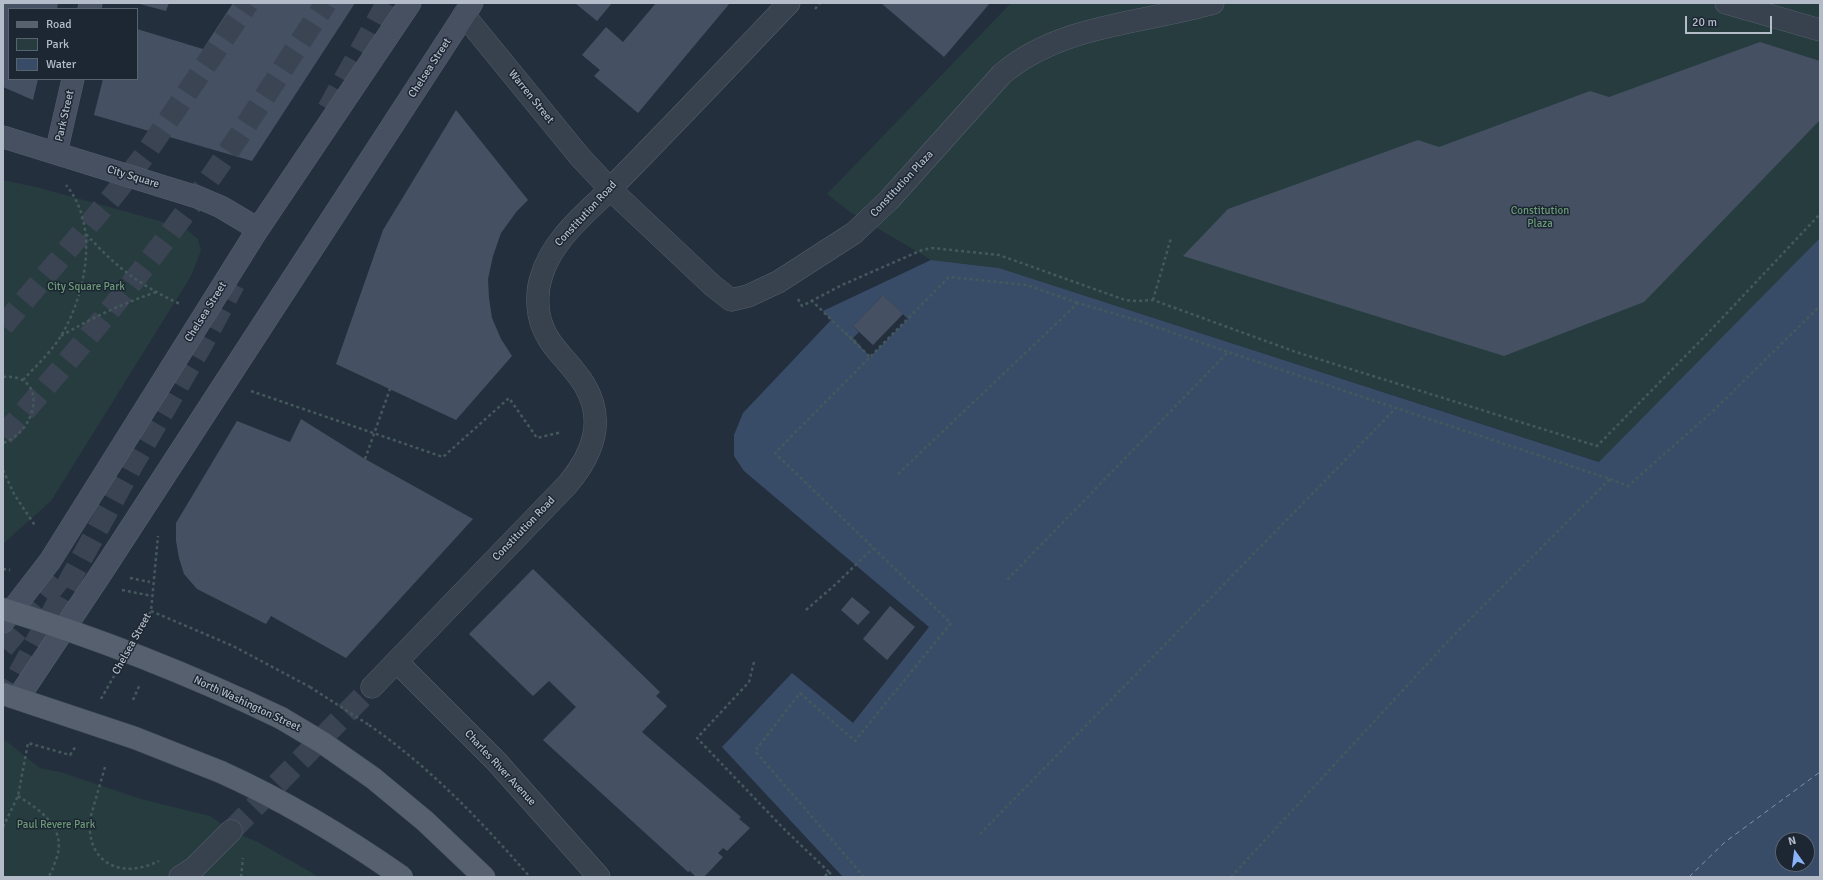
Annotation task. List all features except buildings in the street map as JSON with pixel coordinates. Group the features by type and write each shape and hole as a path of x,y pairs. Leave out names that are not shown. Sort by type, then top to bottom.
{"main road":[{"name":"Chelsea Street","path":"6,614 50,561 258,229 410,3"},
{"name":"Chelsea Street","path":"10,696 64,628 225,382 463,7"},
{"name":"Park Street","path":"56,153 73,80"},
{"name":"City Square","path":"3,137 206,200 232,213 258,229"},
{"name":"North Washington Street","path":"6,614 64,628 128,652 210,685 281,718 323,743 373,778 425,821 484,877"},
{"path":"10,696 156,746 256,788 316,821 402,877"}],"street":[{"name":"Constitution Road","path":"372,687 568,484 584,464 590,451 594,422 592,402 584,384 551,343 543,330 538,305 538,290 546,262 554,248 575,224 789,3"},
{"name":"Constitution Plaza","path":"610,189 719,291 731,300 743,298 778,282 854,233 889,200 1002,74 1023,57 1049,44 1085,32 1213,3"},
{"path":"1726,3 1820,30"},
{"name":"Warren Street","path":"463,7 580,157 610,189"},
{"name":"Charles River Avenue","path":"397,662 496,761 599,877"},
{"path":"180,877 194,868 231,831"}],"path":[{"path":"23,380 61,336 77,302 84,266 85,233 79,206 74,196 64,184"},
{"path":"794,293 802,306 811,300 879,268 922,250 932,248 999,255 1125,300 1153,300 1296,352 1597,446 1709,332 1820,214"},
{"path":"85,233 108,258 124,272 156,292 181,304"},
{"path":"1153,300 1171,238"},
{"path":"864,877 755,751 800,693 855,741 951,623 775,453 949,278 1027,285 1078,303 1139,321 1628,486 1712,412 1820,306"},
{"path":"61,336 120,305 156,292"},
{"path":"811,300 831,320 853,338 870,357"},
{"path":"898,474 1078,303"},
{"path":"1007,580 1228,352"},
{"path":"3,377 14,376 23,380 30,388 34,403 31,418 22,431 3,443"},
{"path":"225,382 443,457 509,398 537,438 562,432"},
{"path":"365,459 390,389"},
{"path":"980,834 1396,408"},
{"path":"3,470 14,494 36,527"},
{"path":"1231,877 1450,639 1610,479"},
{"name":"Chelsea Street","path":"18,796 28,743 70,755 151,611 159,529"},
{"path":"806,610 836,584 873,548"},
{"path":"126,577 150,582"},
{"path":"151,611 233,646 310,687 379,732 427,770 471,811 530,877"},
{"path":"754,662 749,682 697,738 784,829 834,877"},
{"path":"133,700 141,683"},
{"path":"105,767 90,819 90,833 93,848 97,855 109,864 124,870 142,868 162,859"},
{"path":"3,828 18,796 46,816 56,831 59,846 54,868 48,877"},
{"path":"241,877 242,861 245,854"},
{"path":"824,877 829,872"}],"green space":[{"name":"Constitution Plaza","path":"1011,3 1820,3 1820,240 1600,462 999,268 931,260 850,212 827,194"},
{"name":"City Square Park","path":"3,180 40,188 185,228 198,239 201,251 191,276 51,501 3,544"},
{"name":"Paul Revere Park","path":"5,740 40,768 60,772 141,799 210,816 231,831 258,842 319,877 3,877 3,744"}],"water":[{"path":"1820,238 1820,877 843,877 722,747 792,673 853,723 929,627 744,471 734,456 734,435 743,413 831,320 823,311 931,260 999,268 1599,462"}],"pier":[{"path":"883,295 908,319 870,357 853,338 859,332 853,326"}],"ferry route":[{"path":"1689,877 1725,842 1820,772"}],"tunnel":[{"path":"3,326 113,196 144,156 248,3"},
{"path":"3,436 110,310 187,211 240,134 326,3"},
{"path":"328,109 387,3"},
{"path":"3,703 133,464 204,341 234,284"},
{"path":"3,648 60,579"},
{"path":"231,831 372,687"}]}
